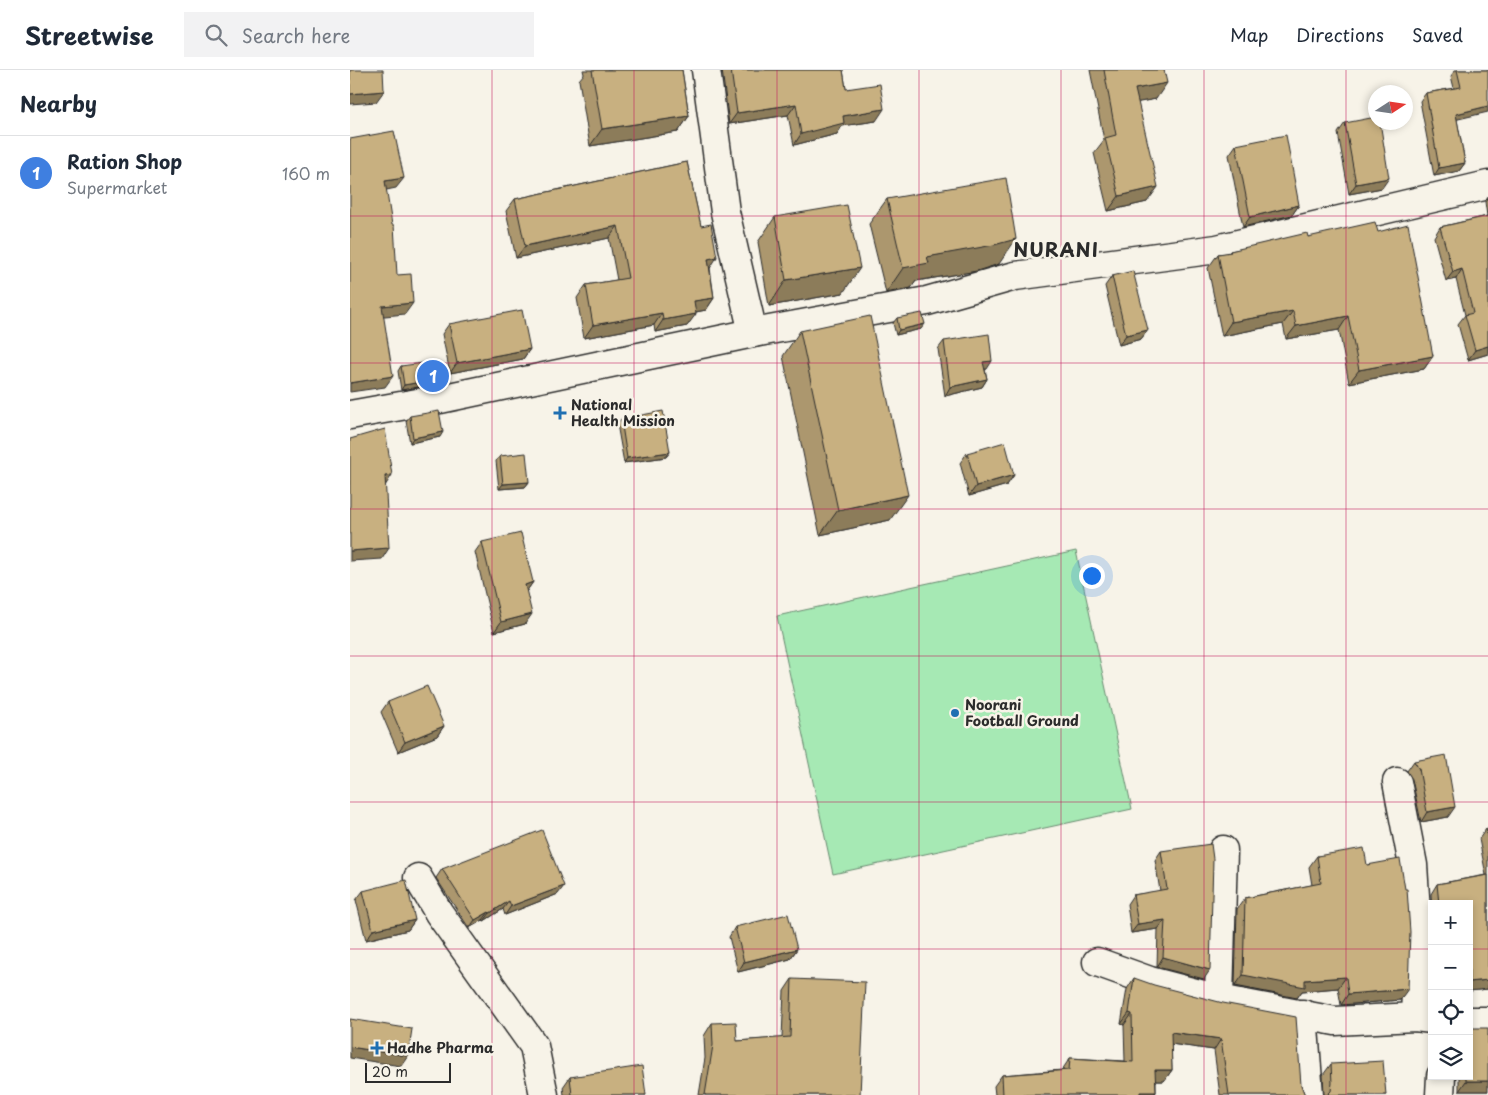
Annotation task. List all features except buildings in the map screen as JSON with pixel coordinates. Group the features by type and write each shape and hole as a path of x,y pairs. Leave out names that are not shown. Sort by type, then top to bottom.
{"street":[{"path":"706,70 725,212 753,333"},
{"path":"350,415 440,399 753,333 927,301 1014,276 1217,249 1488,185"},
{"path":"1098,962 1150,981 1220,999 1335,1020 1424,1018 1413,865 1397,782"},
{"path":"1220,999 1223,850"},
{"path":"418,878 439,913 534,1046 544,1095"},
{"path":"1303,1014 1309,1095"},
{"path":"1473,1021 1488,1021"},
{"path":"1440,1095 1441,1080"}],"green space":[{"name":"Noorani Football Ground","path":"1076,551 1132,809 833,874 777,616"}],"place":[{"name":"Ration Shop","path":"433,376"},
{"name":"National Health Mission","path":"560,413"},
{"name":"Noorani Football Ground","path":"955,713"},
{"name":"Hadhe Pharma","path":"377,1048"}],"district":[{"name":"NURANI","path":"1056,250"}]}
